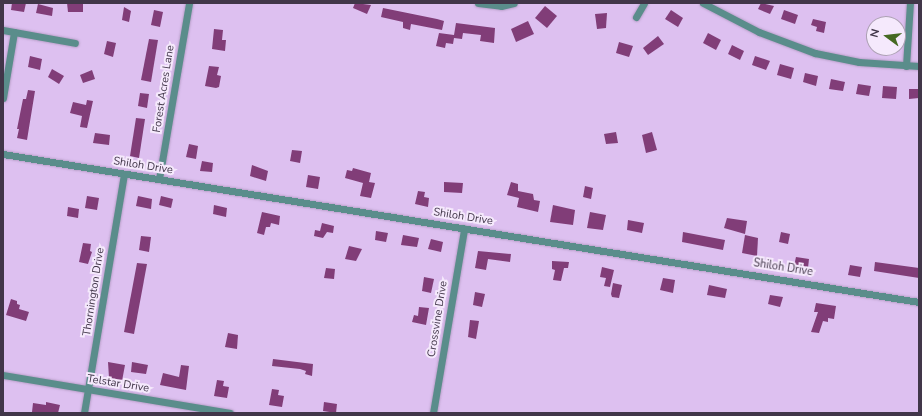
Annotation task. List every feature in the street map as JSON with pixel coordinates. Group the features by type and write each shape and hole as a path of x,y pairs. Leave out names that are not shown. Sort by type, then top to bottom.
{"street":[{"name":"Forest Acres Lane","path":"159,179 189,3"},
{"path":"478,3 501,6 514,3"},
{"path":"636,17 644,3"},
{"path":"703,3 759,32 815,53 859,62 919,66"},
{"path":"906,66 910,3"},
{"path":"3,30 75,43"},
{"path":"3,98 14,32"},
{"name":"Shiloh Drive","path":"3,154 919,302"},
{"name":"Thornington Drive","path":"84,413 124,174"},
{"name":"Crossvine Drive","path":"433,413 464,229"},
{"name":"Telstar Drive","path":"3,375 230,413"}],"building":[{"path":"12,3 26,3 24,12 11,10"},
{"path":"67,3 83,3 83,12 68,12"},
{"path":"355,3 371,5 367,14 353,8"},
{"path":"761,3 774,6 770,14 758,9"},
{"path":"38,4 53,8 52,16 36,13"},
{"path":"545,6 557,16 547,28 535,18"},
{"path":"124,7 131,11 129,22 122,20"},
{"path":"383,8 444,21 442,30 411,24 410,30 403,28 403,22 381,17"},
{"path":"154,10 163,12 160,27 151,25"},
{"path":"671,10 683,18 678,27 665,19"},
{"path":"784,10 798,15 795,24 781,19"},
{"path":"607,13 606,28 597,29 595,14"},
{"path":"813,19 826,22 824,33 816,31 817,27 811,25"},
{"path":"528,21 534,34 516,42 511,29"},
{"path":"456,23 495,28 494,43 480,41 481,35 463,33 462,39 454,38 453,44 446,43 445,48 436,46 439,33 454,35"},
{"path":"214,29 223,30 222,40 226,40 225,51 212,49"},
{"path":"708,33 721,40 716,50 703,43"},
{"path":"658,36 664,44 648,55 643,48"},
{"path":"149,39 158,40 151,82 141,80"},
{"path":"107,41 116,43 113,57 104,54"},
{"path":"619,42 633,46 629,57 616,53"},
{"path":"732,45 744,51 740,60 728,54"},
{"path":"30,56 42,59 40,70 28,67"},
{"path":"755,56 770,61 766,70 752,65"},
{"path":"780,64 794,68 791,79 777,75"},
{"path":"209,66 219,67 217,75 221,76 219,87 216,88 205,86"},
{"path":"52,69 64,76 59,84 48,77"},
{"path":"92,70 95,79 83,83 80,75"},
{"path":"805,73 818,76 816,86 803,82"},
{"path":"831,79 845,82 843,91 829,89"},
{"path":"858,84 871,86 869,96 856,94"},
{"path":"883,86 897,87 896,99 882,98"},
{"path":"909,89 919,89 919,98 909,99"},
{"path":"28,90 35,91 27,140 17,138 19,129 17,129 23,99 26,99"},
{"path":"140,93 149,94 147,108 138,106"},
{"path":"87,100 93,101 87,128 80,127 82,116 70,113 73,102 86,105"},
{"path":"136,118 145,119 139,158 130,156"},
{"path":"616,132 618,143 606,144 604,134"},
{"path":"652,132 657,150 646,153 642,135"},
{"path":"95,133 110,135 109,145 93,143"},
{"path":"189,144 198,146 196,159 186,157"},
{"path":"292,150 302,151 300,163 290,161"},
{"path":"202,161 213,163 212,172 200,171"},
{"path":"252,165 268,171 266,181 250,176"},
{"path":"353,168 371,173 369,182 375,183 371,198 360,196 363,183 345,178 347,170 352,171"},
{"path":"308,175 320,177 318,189 306,187"},
{"path":"444,182 463,183 462,193 444,192"},
{"path":"511,182 518,184 518,191 533,194 534,200 540,201 538,212 517,207 519,198 507,195"},
{"path":"585,186 593,188 591,199 583,197"},
{"path":"418,191 425,192 424,197 429,198 428,207 415,204"},
{"path":"87,196 99,198 97,210 85,208"},
{"path":"138,196 152,199 151,209 136,206"},
{"path":"161,196 173,199 171,208 159,205"},
{"path":"214,205 227,208 226,217 213,214"},
{"path":"553,205 575,210 573,225 550,222"},
{"path":"68,207 79,209 78,218 67,216"},
{"path":"262,212 280,216 279,225 271,223 270,227 266,227 264,235 257,233"},
{"path":"590,212 606,215 603,230 587,228"},
{"path":"727,218 747,221 745,234 724,228"},
{"path":"628,220 644,223 642,233 627,230"},
{"path":"322,223 334,226 333,233 327,232 323,238 314,236 315,230 320,231"},
{"path":"376,231 388,233 386,242 375,240"},
{"path":"683,232 725,240 723,250 682,242"},
{"path":"781,232 790,234 788,244 779,242"},
{"path":"403,235 419,238 417,247 401,245"},
{"path":"745,235 758,238 757,256 742,253"},
{"path":"141,236 151,237 149,252 139,250"},
{"path":"431,239 443,242 441,252 428,249"},
{"path":"83,243 91,244 90,251 92,252 88,264 79,262"},
{"path":"349,246 362,249 356,261 345,259"},
{"path":"478,251 511,254 510,262 488,259 486,270 475,268"},
{"path":"796,257 809,259 808,268 794,266"},
{"path":"552,261 569,262 568,268 564,268 561,281 553,280 555,270 552,269"},
{"path":"875,262 919,268 919,278 874,271"},
{"path":"137,263 147,264 134,334 124,332"},
{"path":"850,265 862,267 860,277 848,275"},
{"path":"602,267 614,270 610,287 604,286 606,278 600,277"},
{"path":"326,268 335,269 334,279 324,278"},
{"path":"424,277 434,279 431,293 422,291"},
{"path":"663,278 675,280 673,293 660,290"},
{"path":"613,283 622,285 619,298 612,297 611,294"},
{"path":"709,285 727,289 725,298 707,295"},
{"path":"475,292 485,294 482,307 473,305"},
{"path":"770,295 783,297 780,307 768,304"},
{"path":"11,299 17,301 17,304 20,305 19,309 29,312 26,321 6,315"},
{"path":"816,303 836,306 834,319 828,318 828,322 823,321 819,333 811,332 818,312 814,312"},
{"path":"419,307 429,308 426,325 412,322 414,315 418,316"},
{"path":"470,320 479,321 476,339 468,337"},
{"path":"228,333 238,335 237,349 225,347"},
{"path":"273,359 313,364 312,376 305,374 306,371 300,369 272,366"},
{"path":"108,362 125,365 122,381 109,378"},
{"path":"132,362 148,365 146,374 131,372"},
{"path":"181,365 189,366 186,390 160,385 163,373 179,377"},
{"path":"217,380 224,381 223,386 229,387 227,398 214,396"},
{"path":"272,389 279,390 278,395 284,396 282,407 269,405"},
{"path":"46,402 60,405 58,413 32,412 33,403 46,405"},
{"path":"324,402 337,404 336,413 323,411"}]}
